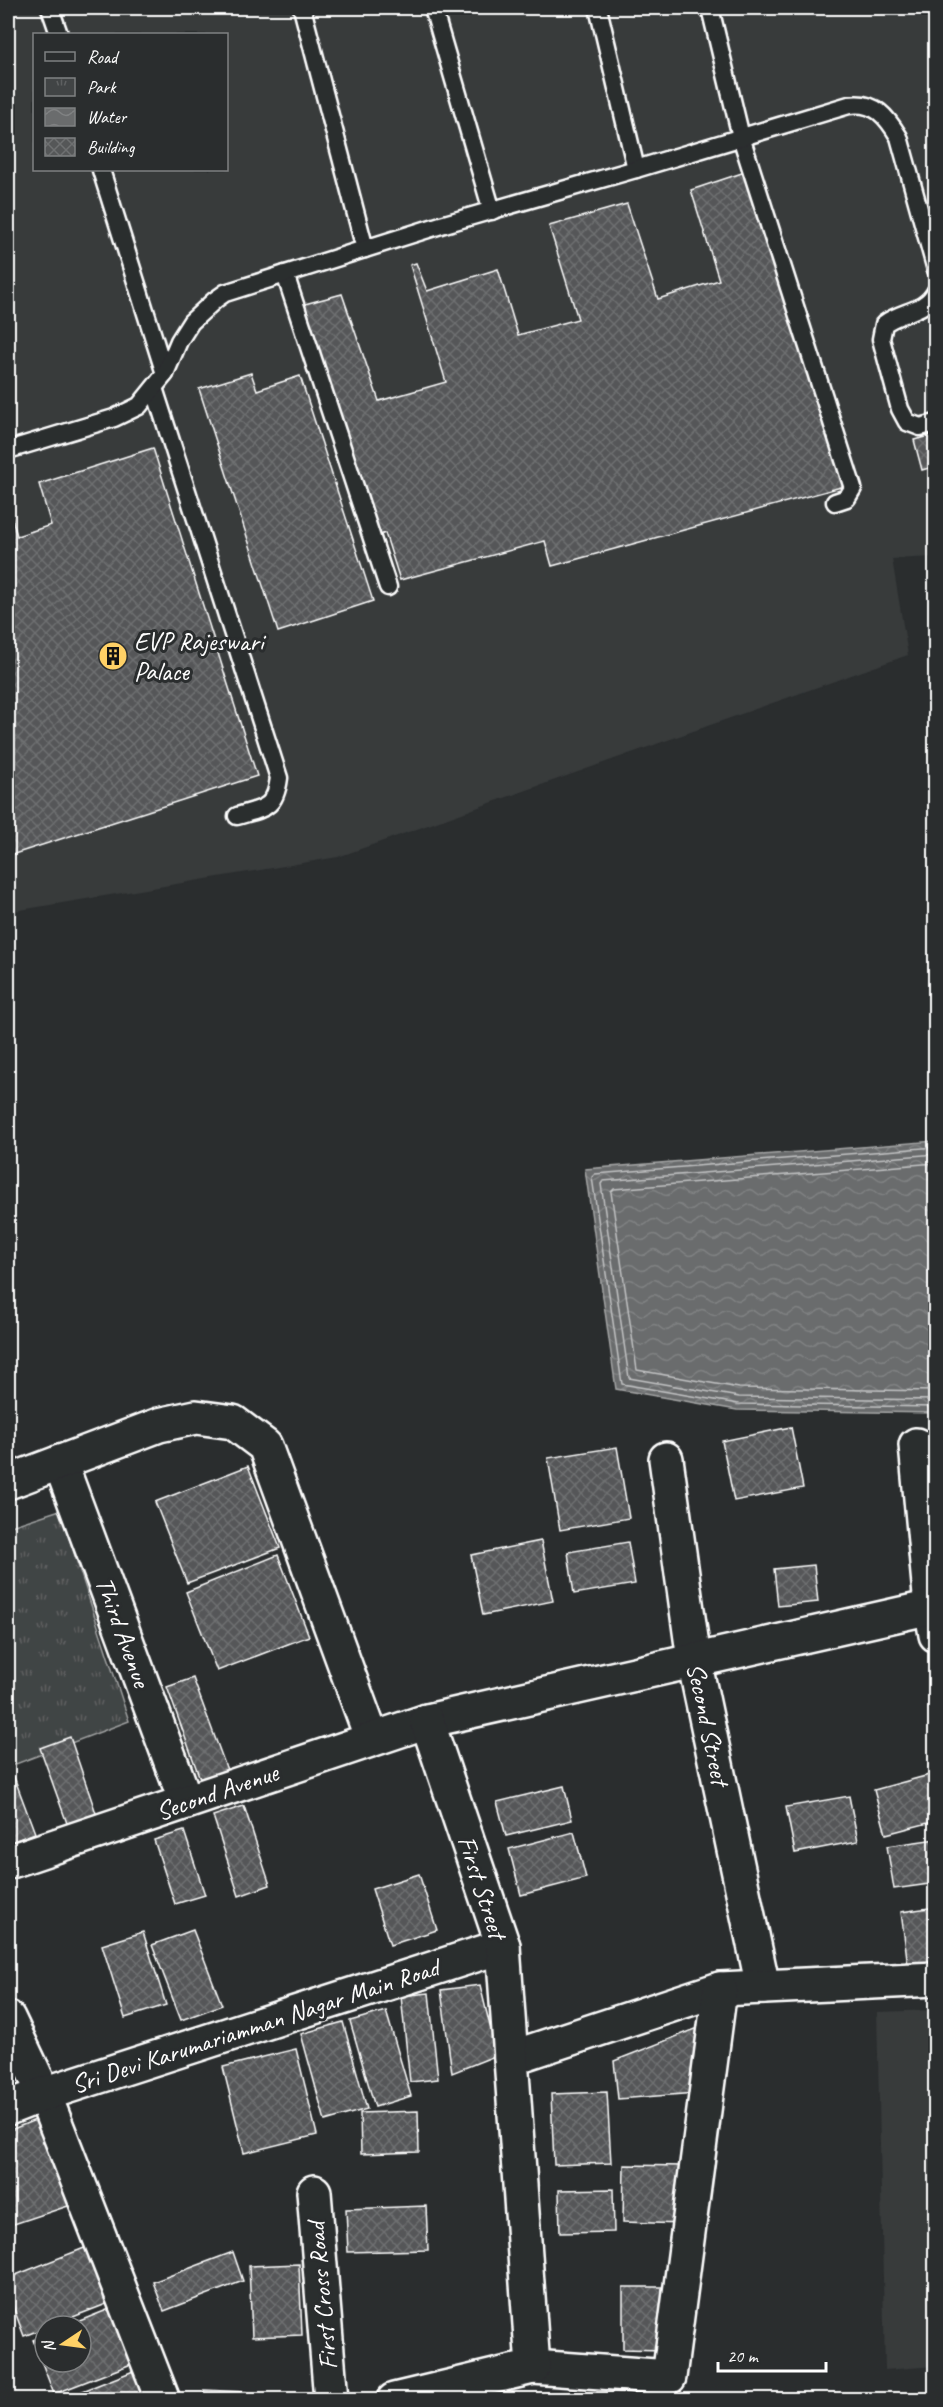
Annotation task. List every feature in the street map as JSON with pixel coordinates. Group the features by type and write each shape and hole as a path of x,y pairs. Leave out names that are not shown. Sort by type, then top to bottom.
{"street":[{"path":"8,1482 159,1425 196,1417 233,1422 265,1446 372,1739"},
{"path":"916,1445 934,1616"},
{"name":"Second Street","path":"666,1459 694,1660 763,1987"},
{"name":"Third Avenue","path":"60,1462 186,1802"},
{"name":"Second Avenue","path":"8,1863 427,1721 694,1660 934,1616"},
{"name":"First Street","path":"427,1721 502,1946 533,2367"},
{"name":"Sri Devi Karumariamman Nagar Main Road","path":"8,2109 44,2094 502,1946"},
{"path":"511,2058 720,1989 936,1979"},
{"path":"394,2400 533,2367 667,2388 720,1989"},
{"path":"8,2018 44,2094 163,2400"},
{"name":"First Cross Road","path":"314,2192 331,2400"}],"lane":[{"path":"50,8 59,33"},
{"path":"302,8 365,249"},
{"path":"433,8 492,211"},
{"path":"598,8 636,170"},
{"path":"710,8 741,137 853,488 847,498 835,502"},
{"path":"8,450 130,412 139,406 165,374 191,322 214,300 225,293 849,105 861,103 872,105 889,121 899,137 936,270"},
{"path":"101,171 165,374"},
{"path":"285,274 388,586"},
{"path":"936,291 927,305 893,318 884,324 881,339 900,409 908,422 920,427 936,423"},
{"path":"154,388 279,778 277,795 268,807 237,816"}],"shaded area":[{"path":"8,8 935,8 936,557 892,559 908,655 338,857 8,912"},
{"path":"935,2010 935,2366 885,2370 877,2012"}],"green space":[{"path":"60,1510 129,1721 8,1767 8,1527"}],"water":[{"path":"935,1141 935,1413 737,1410 616,1389 585,1169"}],"building":[{"path":"745,172 845,486 552,566 545,541 400,580 385,533 378,536 301,305 342,294 379,401 446,382 410,265 416,263 427,291 498,269 518,335 578,319 549,226 627,204 658,299 719,280 691,190"},
{"path":"251,373 257,390 300,376 373,601 278,632 199,389"},
{"path":"936,434 936,466 922,470 914,440"},
{"name":"EVP Rajeswari Palace","path":"153,448 257,776 8,856 8,504 17,536 51,525 39,484"},
{"path":"791,1427 803,1488 734,1501 722,1441"},
{"path":"617,1447 629,1518 560,1530 548,1458"},
{"path":"248,1466 280,1548 187,1583 155,1502"},
{"path":"541,1541 553,1601 483,1615 471,1555"},
{"path":"628,1542 635,1584 574,1594 568,1552"},
{"path":"278,1555 309,1636 217,1671 186,1592"},
{"path":"814,1565 818,1602 778,1606 774,1569"},
{"path":"193,1678 230,1778 203,1787 167,1687"},
{"path":"70,1737 97,1816 68,1826 40,1748"},
{"path":"933,1774 936,1781 936,1821 886,1834 874,1790"},
{"path":"14,1777 35,1833 8,1843 8,1780"},
{"path":"564,1786 572,1820 506,1836 497,1802"},
{"path":"849,1796 858,1841 795,1853 786,1807"},
{"path":"244,1806 270,1885 239,1896 213,1816"},
{"path":"184,1831 205,1895 175,1904 154,1840"},
{"path":"574,1832 586,1878 521,1895 509,1849"},
{"path":"936,1839 936,1883 894,1889 887,1846"},
{"path":"419,1874 437,1930 390,1945 372,1889"},
{"path":"936,1907 936,1962 908,1966 901,1912"},
{"path":"193,1930 222,2005 181,2020 152,1945"},
{"path":"143,1932 166,2005 125,2018 102,1945"},
{"path":"480,1985 497,2055 452,2073 441,1990"},
{"path":"429,1993 438,2079 410,2082 401,1996"},
{"path":"386,2011 411,2096 375,2107 350,2021"},
{"path":"343,2022 367,2109 325,2121 301,2034"},
{"path":"698,2028 696,2093 618,2099 614,2061"},
{"path":"296,2049 317,2135 244,2153 223,2067"},
{"path":"8,2058 14,2076 8,2079"},
{"path":"607,2092 611,2163 554,2165 551,2094"},
{"path":"418,2111 419,2152 361,2154 360,2113"},
{"path":"40,2118 74,2204 8,2226 8,2131"},
{"path":"624,2165 683,2166 682,2224 623,2222"},
{"path":"613,2189 614,2232 560,2233 559,2190"},
{"path":"426,2206 428,2250 348,2252 346,2209"},
{"path":"92,2245 114,2301 81,2314 33,2314 33,2332 24,2336 8,2293 8,2278"},
{"path":"233,2252 243,2281 164,2311 153,2282"},
{"path":"299,2264 302,2335 252,2337 249,2266"},
{"path":"623,2287 662,2287 662,2350 623,2349"},
{"path":"117,2306 139,2361 54,2394 46,2374 93,2374 93,2316"},
{"path":"141,2368 154,2400 60,2400"},
{"path":"204,2390 246,2392 246,2400 204,2400"}],"place":[{"name":"EVP Rajeswari Palace","path":"113,656"}]}
